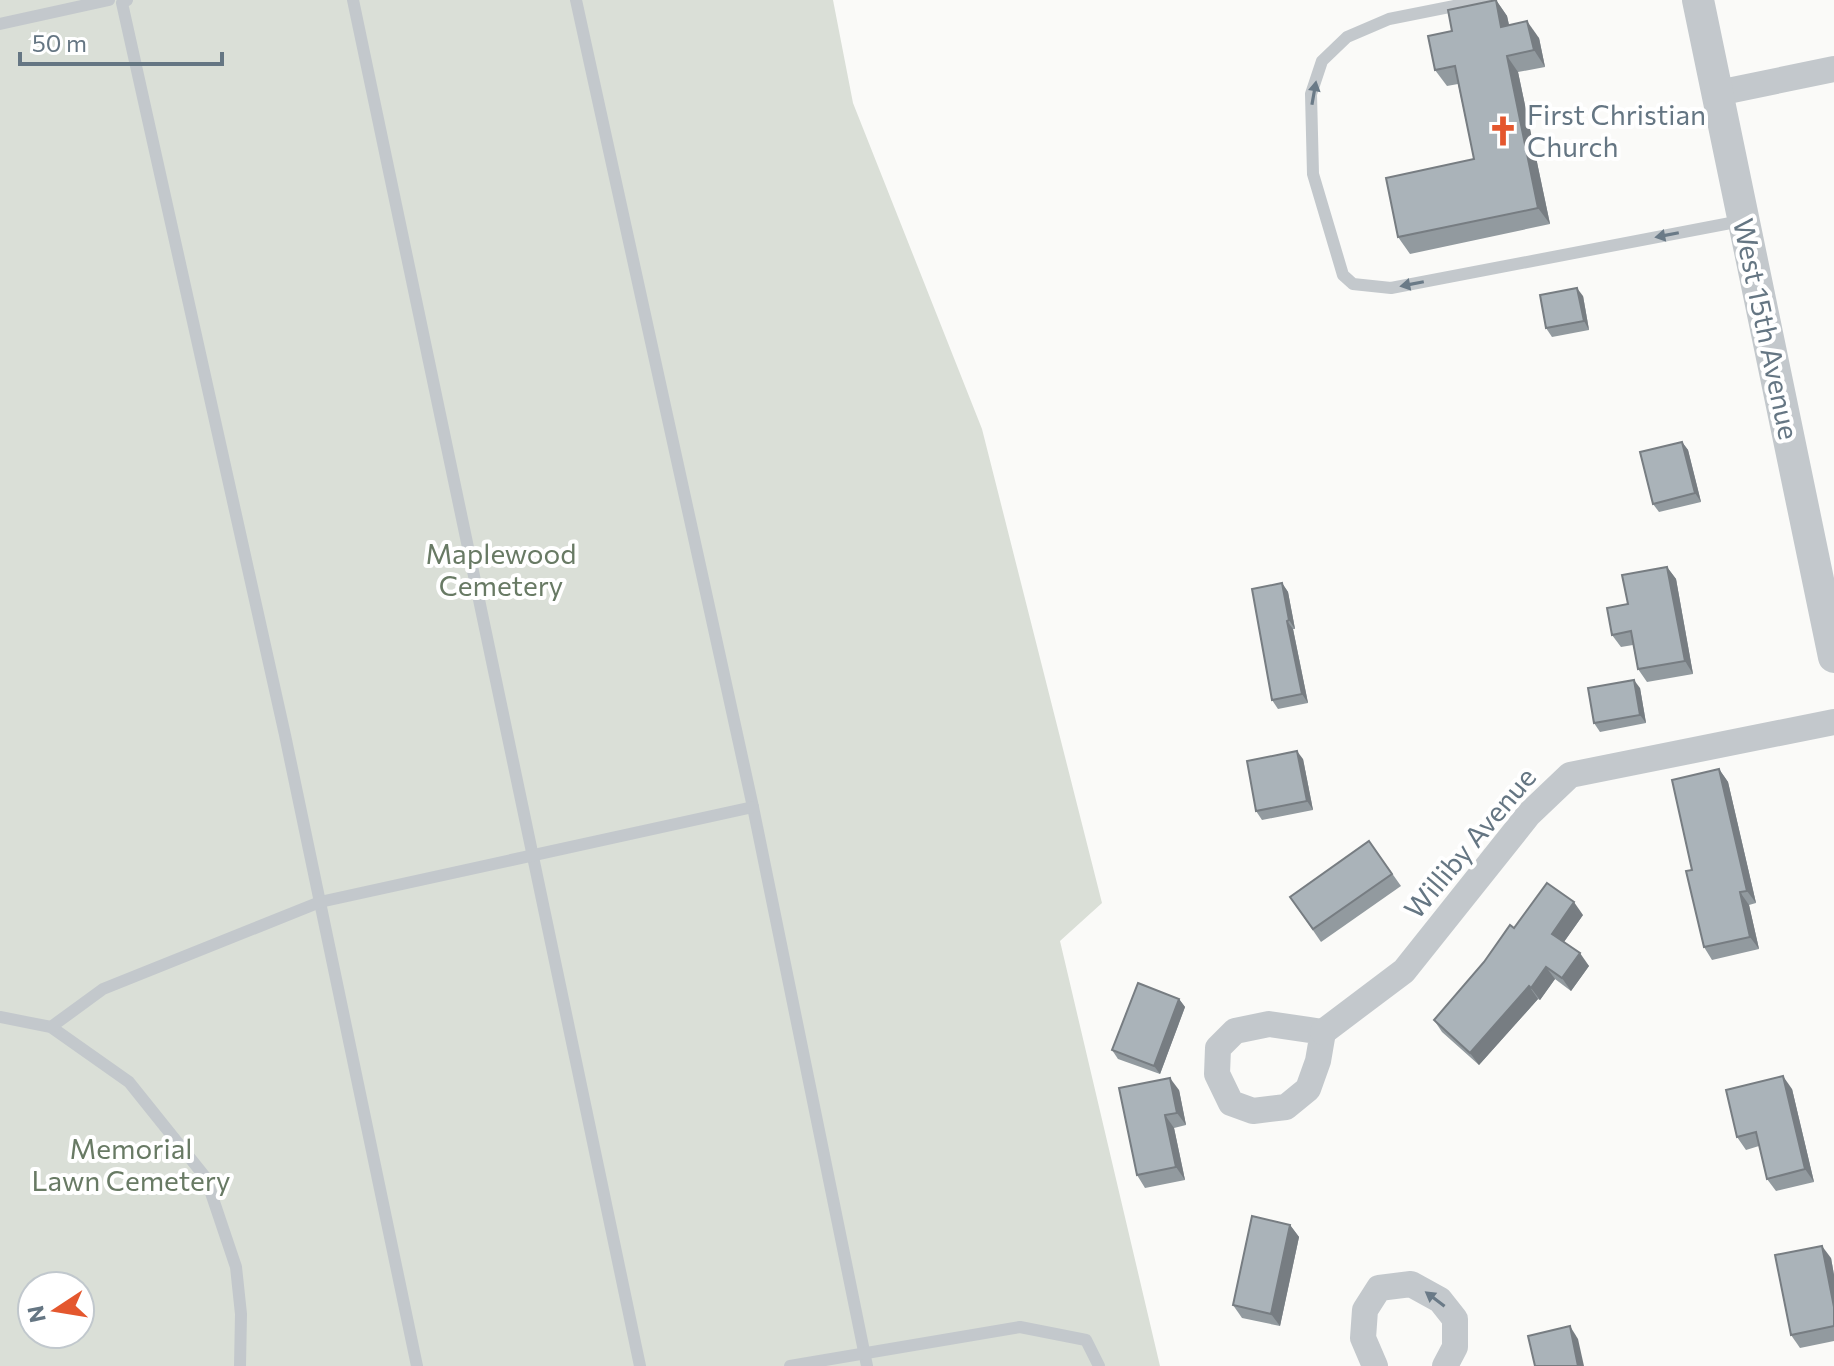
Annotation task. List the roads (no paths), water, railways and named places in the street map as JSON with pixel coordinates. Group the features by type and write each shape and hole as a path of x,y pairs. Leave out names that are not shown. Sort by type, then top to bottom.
{"street":[{"name":"West 15th Avenue","path":"1698,0 1834,657"},
{"path":"1718,93 1834,69"},
{"name":"Williby Avenue","path":"1323,1032 1404,971 1529,814 1570,775 1834,722"},
{"path":"1375,1366 1363,1338 1365,1310 1379,1288 1411,1284 1440,1300 1455,1319 1455,1347 1445,1366"}],"lane":[{"path":"353,0 640,1366"},
{"path":"576,0 753,807 866,1360"},
{"path":"1484,0 1389,19 1347,37 1322,61 1311,94 1313,174 1343,275 1353,284 1391,288 1744,221"},
{"path":"0,24 120,1 320,902 417,1366"},
{"path":"51,1027 103,989 320,902 753,807"},
{"path":"0,1017 51,1027 129,1082 206,1178 236,1267 241,1314 240,1366"},
{"path":"790,1366 866,1360 1020,1327 1086,1340 1099,1366"}],"place":[{"name":"First Christian Church","path":"1503,131"}],"park label":[{"name":"Maplewood Cemetery","path":"501,570"},
{"name":"Memorial Lawn Cemetery","path":"131,1165"}]}
